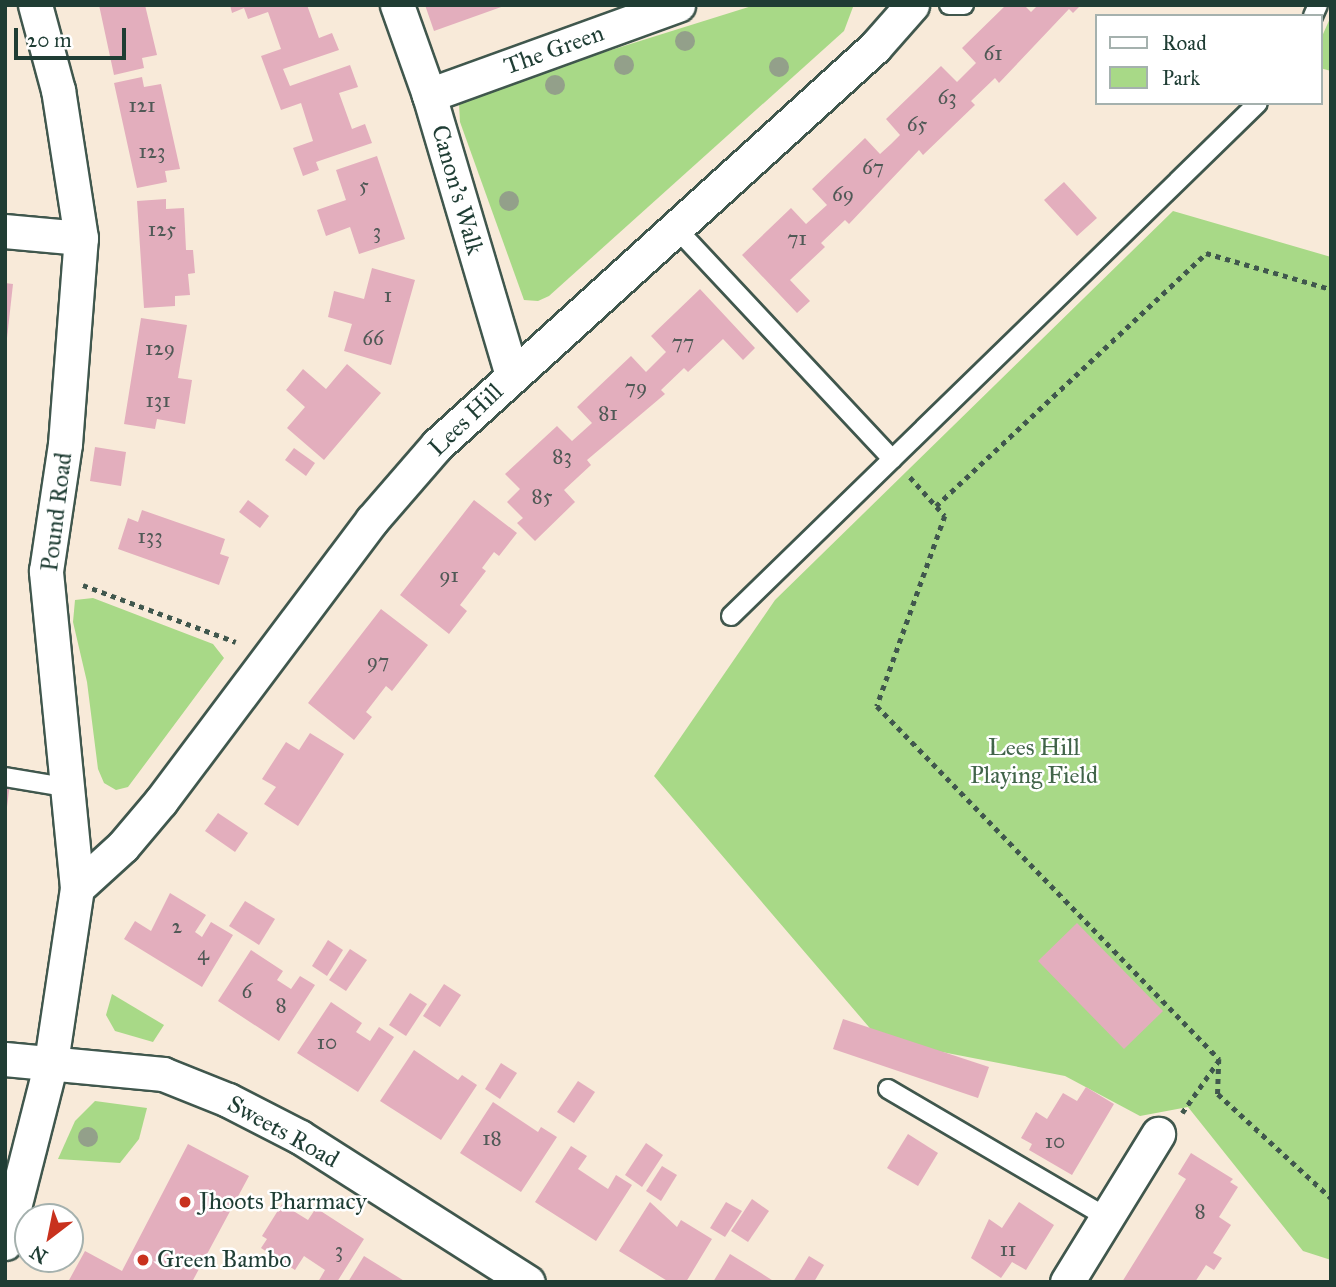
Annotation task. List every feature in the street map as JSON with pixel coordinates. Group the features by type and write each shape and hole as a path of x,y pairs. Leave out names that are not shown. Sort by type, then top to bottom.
{"street":[{"name":"Pound Road","path":"5,1243 51,1062 78,888 71,788 46,571 65,444 81,238 58,90 36,5"},
{"name":"Canon's Walk","path":"397,5 429,94 512,376"},
{"name":"The Green","path":"429,94 678,5"},
{"name":"Lees Hill","path":"78,888 123,846 421,464 512,376 875,47 912,5"},
{"path":"5,231 81,238"},
{"name":"Sweets Road","path":"5,1059 163,1074 228,1100 300,1137 528,1282"},
{"path":"1066,1282 1158,1134"}],"lane":[{"path":"949,5 964,5"},
{"path":"731,617 1256,105"},
{"path":"675,227 892,459"},
{"path":"5,777 71,788"},
{"path":"888,1089 1106,1217"}],"path":[{"path":"936,506 1206,253 1331,289"},
{"path":"892,459 945,516 877,706 1219,1059 1218,1094 1331,1198"},
{"path":"46,571 269,657"},
{"path":"1158,1134 1188,1107 1219,1059"}],"green space":[{"path":"755,5 853,7 844,31 549,296 538,301 524,300 460,122 459,104 470,94"},
{"path":"1331,16 1331,71 1322,69 1322,36"},
{"name":"Lees Hill Playing Field","path":"1173,211 1331,257 1331,1260 1303,1251 1188,1107 1140,1116 1065,1076 880,1040 654,776 775,600"},
{"path":"93,598 213,644 224,658 128,787 116,790 104,783 98,769 87,682 73,622 75,600"},
{"path":"112,994 164,1025 153,1042 115,1031 106,1015"},
{"path":"95,1101 147,1108 139,1139 120,1163 58,1159 75,1121"}],"building":[{"path":"99,5 145,5 157,55 142,58 144,68 114,75"},
{"path":"230,5 307,5 319,38 332,33 339,50 283,69 290,86 350,65 358,87 339,93 352,129 365,124 372,143 316,162 319,170 303,176 293,148 313,141 301,103 281,110 261,56 281,49 268,12 248,19 244,8 232,13"},
{"path":"425,5 504,5 504,6 434,31"},
{"path":"1006,5 1024,5 1031,12 1038,5 1081,5 1073,13 1069,9 999,83 995,78 971,101 975,105 923,155 919,150 849,224 845,220 821,243 825,247 790,280 810,301 797,313 742,255 791,208 806,224 827,205 812,189 865,138 880,154 891,144 900,135 886,119 941,66 957,82 976,63 962,48"},
{"path":"142,77 144,87 161,84 180,169 165,171 167,182 137,188 114,83"},
{"path":"377,156 405,239 359,254 350,227 326,236 317,210 346,200 336,170"},
{"path":"1064,182 1097,218 1077,236 1044,200"},
{"path":"166,199 166,209 184,208 186,250 193,250 195,273 188,274 190,295 175,296 175,306 144,308 137,201"},
{"path":"372,268 415,280 391,365 344,351 352,324 328,317 334,291 364,299"},
{"path":"5,283 13,284 7,338 5,338"},
{"path":"700,289 755,348 743,360 723,339 688,372 684,368 661,390 665,394 587,460 591,465 564,490 575,502 535,541 517,523 523,518 507,502 520,489 505,474 557,426 572,441 592,423 577,407 631,356 646,372 666,352 651,336"},
{"path":"141,318 187,325 178,378 192,380 185,424 157,419 155,429 124,424"},
{"path":"347,364 381,393 324,460 287,428 305,407 286,390 303,369 326,389"},
{"path":"95,447 126,452 121,486 90,481"},
{"path":"294,448 315,463 306,476 285,460"},
{"path":"248,500 269,516 260,528 239,512"},
{"path":"474,500 517,533 499,556 494,552 482,568 486,571 460,605 467,611 449,634 400,595"},
{"path":"142,510 225,539 220,554 229,557 219,585 118,549 128,518 138,522"},
{"path":"381,609 428,645 392,691 386,686 366,712 372,717 354,740 308,703"},
{"path":"310,733 344,754 298,826 264,804 276,787 262,779 286,742 299,750"},
{"path":"5,782 10,783 7,807 5,807"},
{"path":"218,813 248,833 235,852 205,831"},
{"path":"170,893 206,915 195,932 202,937 211,922 233,935 202,987 124,939 135,921 151,931"},
{"path":"245,901 275,919 259,945 229,926"},
{"path":"1077,923 1163,1011 1124,1049 1038,961"},
{"path":"328,940 343,950 327,976 312,966"},
{"path":"350,949 367,960 346,991 329,980"},
{"path":"251,950 283,971 277,980 291,989 300,976 315,985 279,1041 218,1001"},
{"path":"444,984 461,995 440,1027 423,1016"},
{"path":"410,993 427,1004 406,1036 389,1025"},
{"path":"331,1002 362,1023 356,1032 370,1041 379,1027 394,1037 358,1092 297,1053"},
{"path":"843,1019 989,1067 978,1098 833,1049"},
{"path":"414,1050 458,1080 462,1075 477,1085 441,1140 380,1101"},
{"path":"501,1063 517,1073 500,1099 485,1089"},
{"path":"578,1081 595,1092 574,1123 557,1112"},
{"path":"1086,1087 1114,1104 1072,1175 1029,1150 1032,1144 1021,1138 1036,1112 1047,1119 1063,1093 1077,1101"},
{"path":"493,1102 538,1132 541,1127 557,1137 521,1192 460,1153"},
{"path":"908,1134 938,1153 918,1186 887,1168"},
{"path":"646,1143 663,1155 642,1187 625,1175"},
{"path":"188,1144 249,1176 192,1282 68,1282 73,1273 84,1273 85,1251 122,1271"},
{"path":"571,1146 587,1156 578,1169 608,1189 616,1175 632,1185 596,1241 535,1202"},
{"path":"1191,1153 1233,1179 1230,1182 1238,1187 1219,1217 1231,1225 1213,1253 1222,1258 1214,1270 1206,1265 1195,1282 1122,1282 1186,1179 1178,1174"},
{"path":"662,1166 677,1175 661,1201 646,1191"},
{"path":"752,1199 769,1211 748,1242 731,1231"},
{"path":"650,1202 677,1227 681,1220 712,1239 686,1282 669,1282 619,1251"},
{"path":"726,1202 742,1211 725,1237 710,1228"},
{"path":"1019,1202 1054,1225 1026,1270 1012,1262 1001,1278 971,1258 989,1219 1002,1228"},
{"path":"282,1204 308,1220 316,1208 364,1239 337,1282 318,1282 325,1270 304,1256 295,1270 261,1248 267,1239 262,1236"},
{"path":"730,1254 761,1273 775,1282 713,1282"},
{"path":"364,1256 406,1282 348,1282"},
{"path":"809,1256 824,1265 814,1282 793,1282"}],"place":[{"name":"Jhoots Pharmacy","path":"185,1202"},
{"name":"Green Bambo","path":"143,1260"}]}
